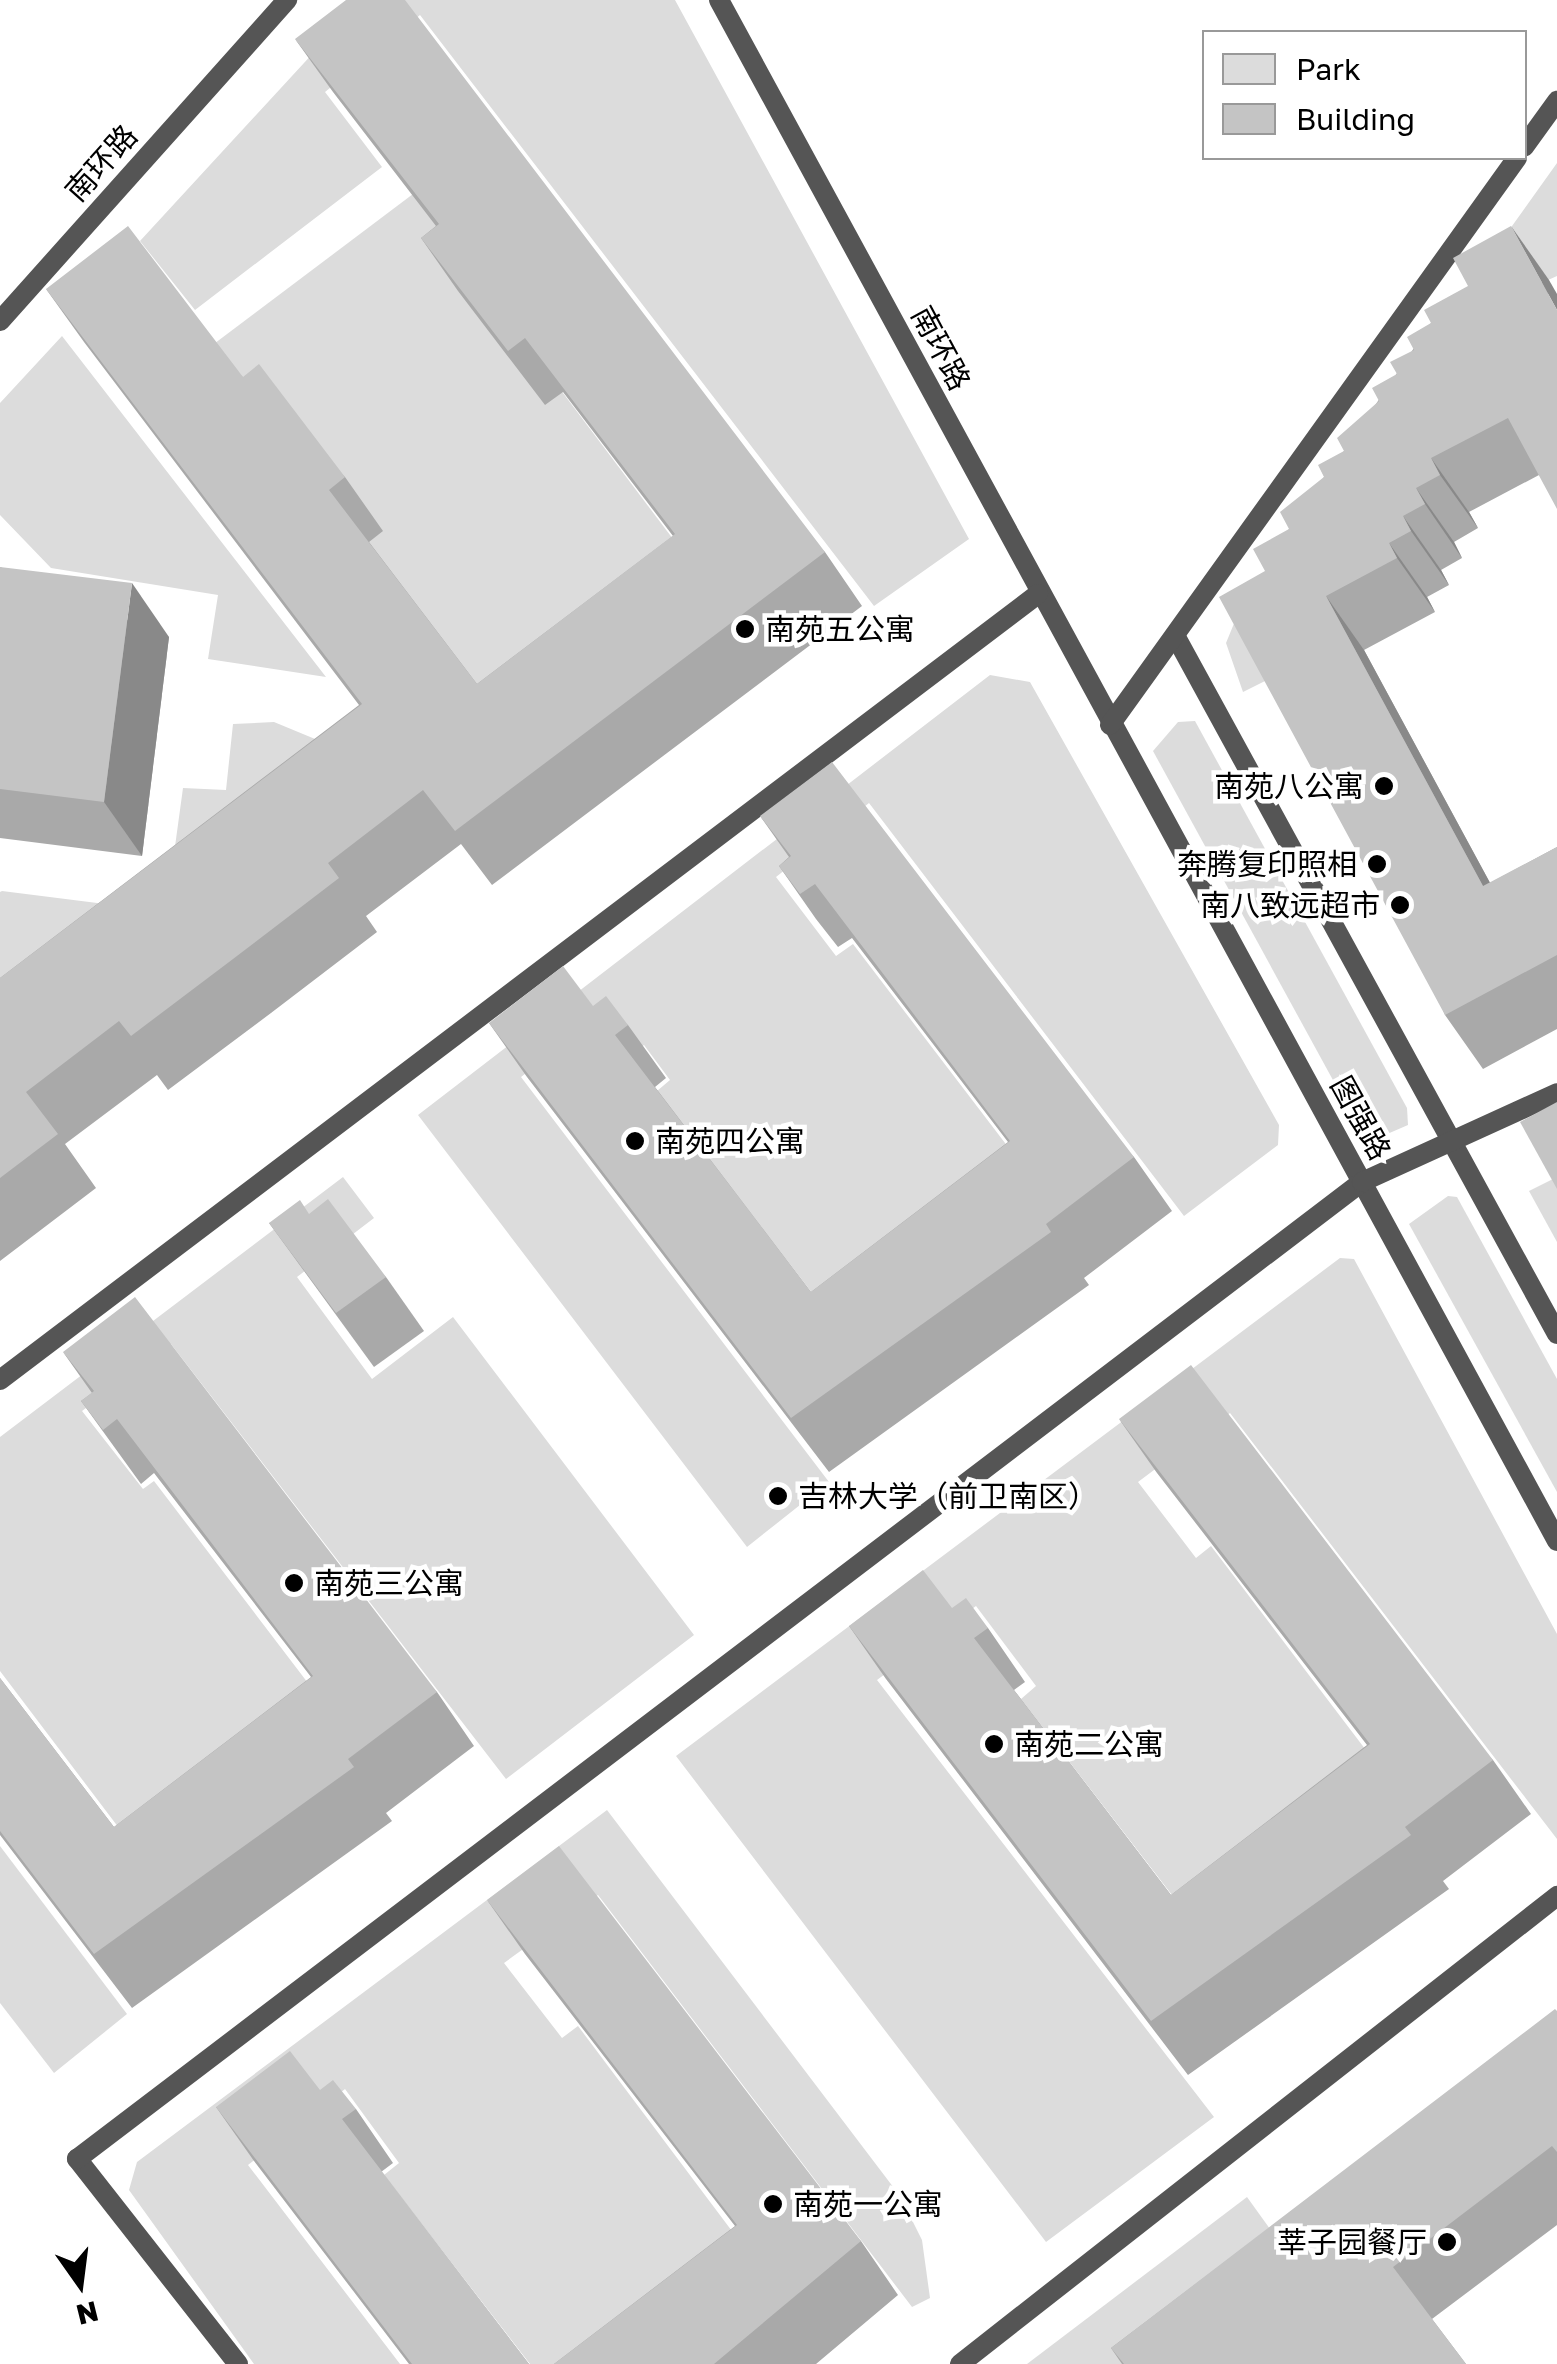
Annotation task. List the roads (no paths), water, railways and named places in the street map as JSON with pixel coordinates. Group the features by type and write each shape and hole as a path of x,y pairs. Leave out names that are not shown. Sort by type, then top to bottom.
{"lane":[{"name":"南环路","path":"0,321 288,0"},
{"name":"南环路","path":"718,0 1110,724"},
{"path":"1527,143 1557,101"},
{"path":"1110,724 1177,640 1516,160"},
{"path":"0,1380 1038,594"},
{"path":"1177,640 1557,1334"},
{"name":"图强路","path":"1110,724 1557,1541"},
{"path":"238,2364 78,2160 1362,1182 1454,1147 1557,1093"},
{"path":"960,2364 1557,1896"}],"place":[{"name":"南苑五公寓","path":"745,629"},
{"name":"南苑八公寓","path":"1384,786"},
{"name":"奔腾复印照相","path":"1377,864"},
{"name":"南八致远超市","path":"1400,905"},
{"name":"南苑四公寓","path":"635,1141"},
{"name":"吉林大学（前卫南区）","path":"778,1496"},
{"name":"南苑三公寓","path":"294,1583"},
{"name":"南苑二公寓","path":"994,1744"},
{"name":"南苑一公寓","path":"773,2204"},
{"name":"莘子园餐厅","path":"1447,2242"}]}
